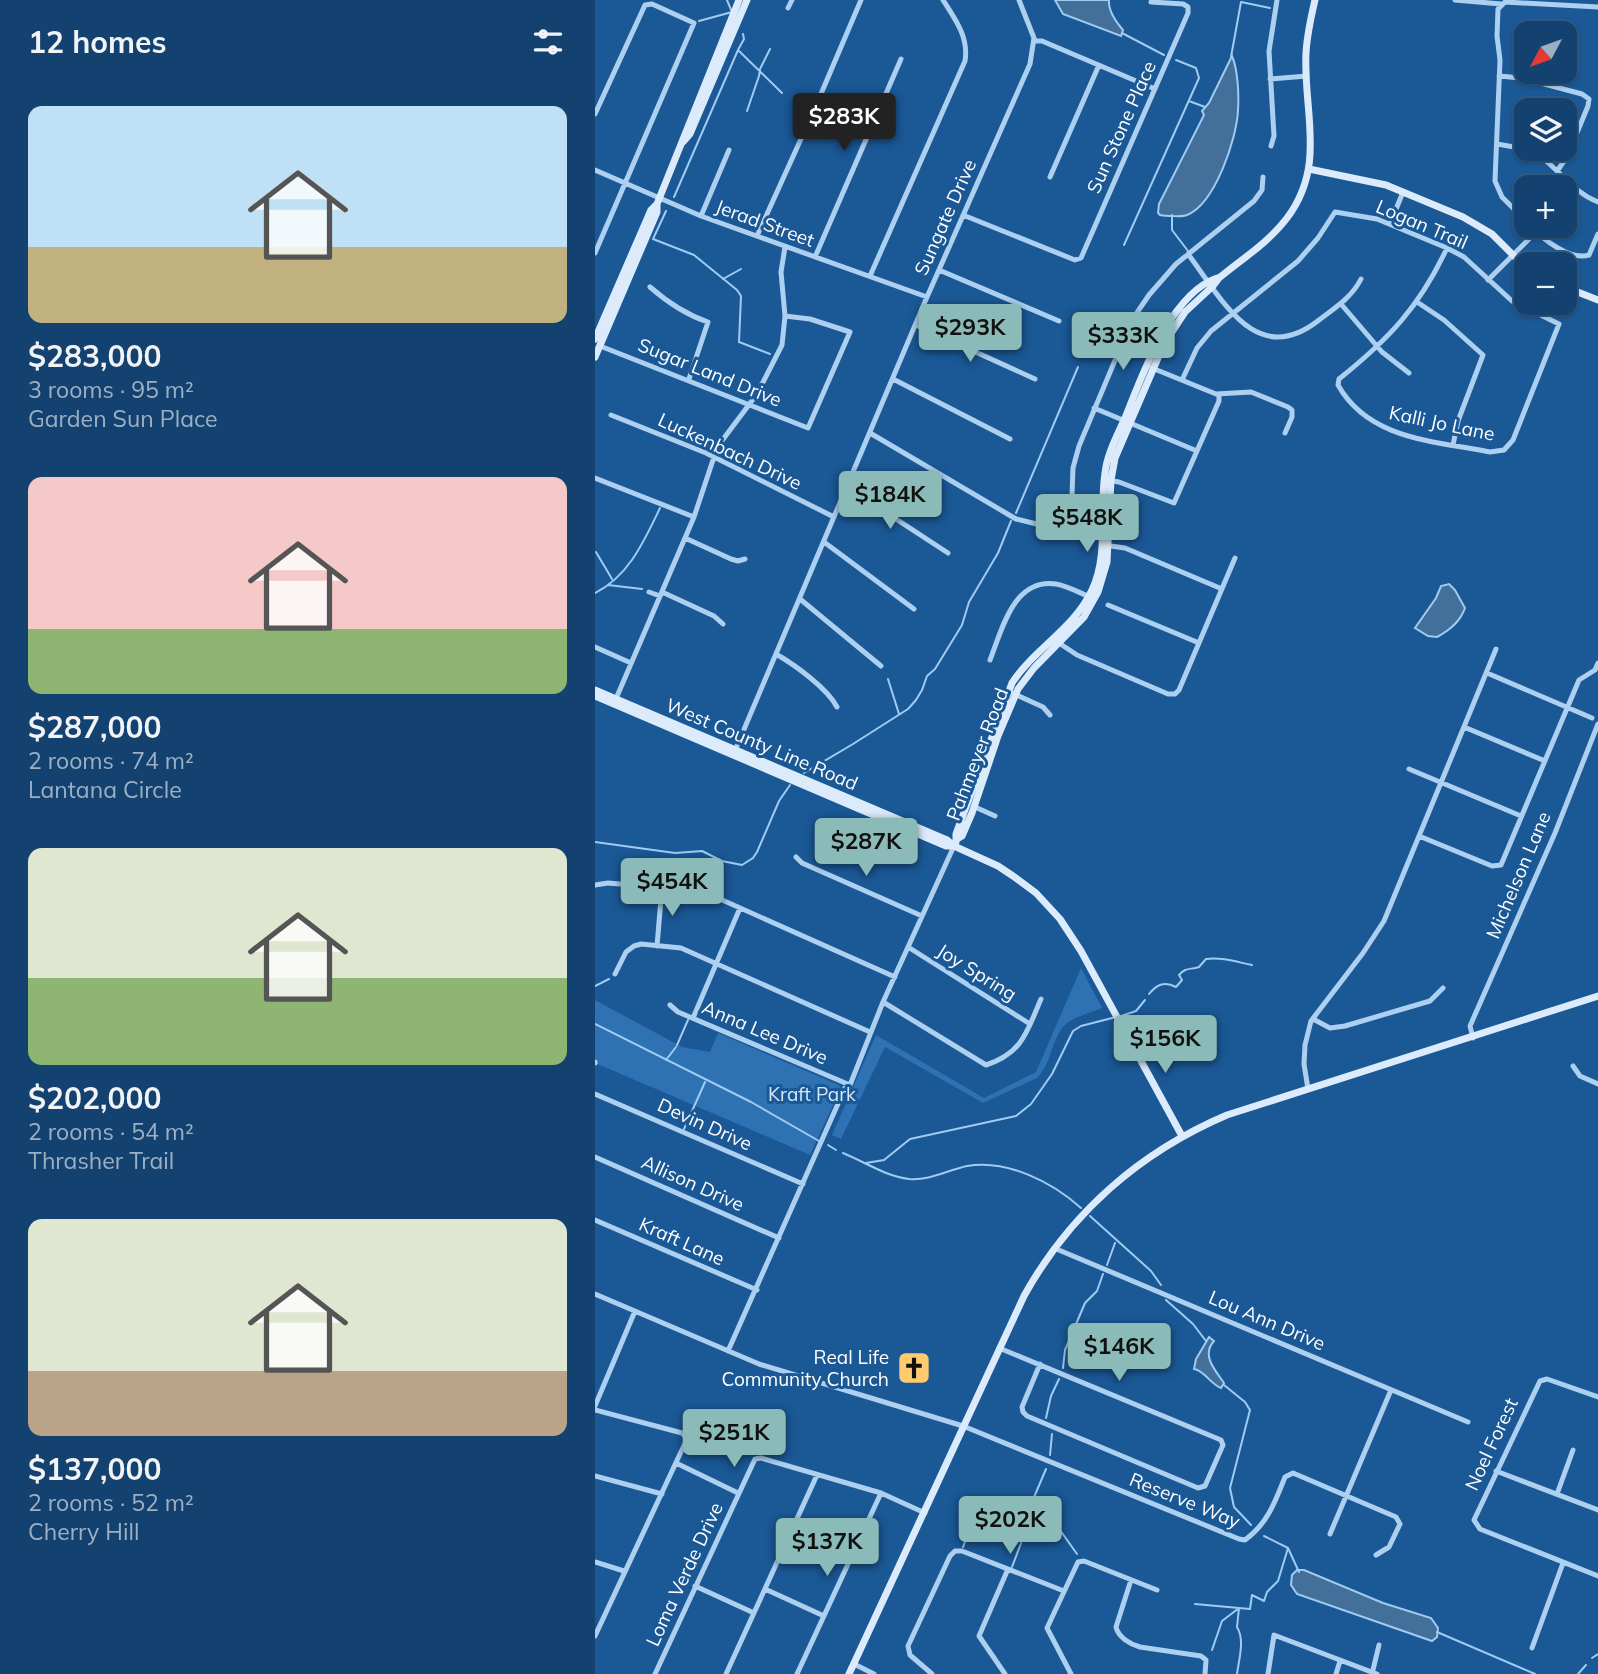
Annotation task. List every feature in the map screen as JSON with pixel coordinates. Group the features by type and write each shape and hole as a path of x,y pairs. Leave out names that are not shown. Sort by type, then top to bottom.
{"street":[{"path":"595,357 597,342 651,210 658,201 739,0"},
{"path":"680,145 690,135 747,0"},
{"path":"788,8 792,0"},
{"path":"757,236 860,0"},
{"path":"870,276 965,61 963,34 943,0"},
{"path":"1019,0 1034,41 1042,41 1155,89"},
{"path":"1271,146 1274,136 1270,38 1276,0"},
{"path":"1210,284 1282,225 1299,198 1309,169 1312,149 1307,40 1315,0"},
{"path":"1455,0 1598,7"},
{"name":"Sun Stone Place","path":"963,215 1075,260 1080,259 1188,13 1188,7 1183,4 1151,2"},
{"path":"595,114 646,4 694,23 595,253"},
{"path":"1501,4 1497,14 1500,53 1494,173 1502,197 1514,209"},
{"name":"Sungate Drive","path":"734,752 927,297 1030,64 1034,41"},
{"path":"815,257 901,59"},
{"path":"1050,177 1099,65"},
{"path":"1270,79 1307,76"},
{"path":"1499,76 1521,78 1582,94 1589,99 1571,150 1557,172"},
{"path":"815,108 868,131"},
{"path":"1497,144 1514,147"},
{"path":"701,216 729,150"},
{"path":"1545,161 1581,195 1598,202"},
{"path":"1309,169 1370,180 1479,225 1514,256 1488,281"},
{"name":"Jerad Street","path":"595,170 658,201 927,297"},
{"path":"870,433 1009,515 1027,523 1061,530 1070,527 1074,460 1126,332 1140,307 1166,274 1254,201 1262,190 1263,177"},
{"path":"1390,224 1403,192"},
{"name":"Logan Trail","path":"1233,313 1304,256 1335,212 1370,217 1447,248 1464,257 1512,302 1559,324"},
{"path":"1544,238 1553,245 1584,257 1591,253 1598,234"},
{"path":"1518,252 1530,238"},
{"path":"615,701 694,517 713,458 750,404 782,345 785,316 781,272 785,247"},
{"path":"1377,348 1417,302 1447,248"},
{"path":"1188,254 1245,327 1257,334 1290,337 1307,330 1355,290 1361,279"},
{"path":"939,270 1059,321"},
{"name":"Pahmeyer Road","path":"728,1351 845,1088 850,1086 870,1032 922,916 975,807 1012,694 1012,683 1022,669 1056,641 1092,598 1105,545 1107,480 1111,450 1127,421 1159,340 1172,319 1210,284"},
{"path":"650,287 708,322 689,379"},
{"path":"1577,292 1598,300"},
{"path":"1417,302 1444,320 1483,355 1458,421 1453,444"},
{"path":"1341,303 1377,348 1409,373"},
{"path":"1182,380 1204,339 1233,313"},
{"name":"Sugar Land Drive","path":"597,342 807,428 850,332 798,316 785,316"},
{"name":"Kalli Jo Lane","path":"1377,348 1337,383 1356,409 1378,426 1403,435 1495,453 1511,444 1559,324"},
{"path":"916,325 1035,379"},
{"path":"1149,367 1219,395 1251,392 1292,410 1293,415 1285,433"},
{"path":"893,379 1010,439"},
{"path":"1107,480 1174,503 1219,401 1219,395"},
{"path":"1094,408 1197,451"},
{"name":"Luckenbach Drive","path":"611,415 713,458 834,517"},
{"path":"595,478 694,517"},
{"path":"847,487 948,553"},
{"path":"685,538 731,559 745,559"},
{"path":"824,542 914,609"},
{"path":"1105,545 1125,548 1222,589"},
{"path":"1056,641 1077,655 1168,694 1175,694 1235,558"},
{"path":"1030,578 1033,586"},
{"path":"990,660 1011,608 1024,592 1033,586 1055,584 1092,598"},
{"path":"649,592 661,594 714,616 723,624"},
{"path":"800,599 881,666"},
{"path":"1108,605 1199,643"},
{"path":"595,647 631,663"},
{"path":"1308,1089 1304,1064 1305,1045 1313,1019 1363,953 1384,920 1496,649"},
{"path":"776,654 832,698 837,707"},
{"path":"1419,836 1499,868 1579,680 1595,670 1598,663"},
{"path":"1487,673 1592,718"},
{"name":"West County Line Road","path":"595,690 783,774 956,843 998,866 1045,902 1075,941 1182,1136"},
{"path":"1012,694 1043,706 1050,715"},
{"name":"Pahmeyer Road","path":"956,843 956,834 992,735 1012,694"},
{"name":"West County Line Road","path":"595,696 615,701"},
{"name":"Michelson Lane","path":"1473,1038 1470,1026 1555,833 1598,724"},
{"path":"1464,727 1545,761"},
{"path":"1409,769 1521,816"},
{"path":"975,807 995,817"},
{"path":"796,857 802,863 922,916"},
{"path":"595,885 608,883 697,890 895,977"},
{"path":"657,946 662,887"},
{"path":"693,1018 740,908"},
{"path":"615,974 626,952 641,944 686,949 716,965 870,1032"},
{"name":"Joy Spring","path":"908,947 1030,1024"},
{"path":"1313,1019 1330,1028 1345,1026 1430,1001 1443,988"},
{"path":"849,1674 1024,1296 1054,1248 1114,1184 1182,1136 1243,1109 1473,1038 1598,996"},
{"path":"883,1002 986,1065 1015,1051 1041,999"},
{"name":"Anna Lee Drive","path":"670,1005 693,1018 850,1086"},
{"path":"1573,1066 1580,1076 1598,1084"},
{"name":"Devin Drive","path":"595,1094 803,1184"},
{"name":"Allison Drive","path":"595,1157 779,1238"},
{"name":"Kraft Lane","path":"595,1220 757,1290"},
{"name":"Lou Ann Drive","path":"1054,1248 1468,1422"},
{"path":"595,1294 776,1370 963,1426"},
{"path":"595,1636 597,1626 662,1494 686,1436 595,1408 635,1311"},
{"path":"999,1348 1040,1364 1222,1442 1206,1484 1201,1488 1027,1416 1023,1412 1023,1406 1040,1364"},
{"name":"Noel Forest","path":"1563,1563 1479,1529 1474,1518 1537,1385 1542,1380 1598,1397"},
{"path":"1330,1534 1391,1390"},
{"name":"Reserve Way","path":"963,1426 1245,1540 1269,1517 1288,1474 1293,1474 1396,1517 1400,1524 1389,1546 1376,1555"},
{"path":"1557,1494 1573,1450"},
{"name":"Loma Verde Drive","path":"655,1674 752,1462 758,1458 881,1493 925,1513"},
{"path":"676,1463 738,1493"},
{"path":"1496,1471 1598,1510"},
{"path":"726,1674 817,1475"},
{"path":"595,1476 662,1494"},
{"path":"797,1674 881,1493"},
{"path":"932,1674 912,1656 908,1648 955,1551 962,1551 1064,1591"},
{"path":"1071,1674 1047,1628 1079,1561 1157,1590"},
{"path":"595,1562 624,1571"},
{"path":"1532,1648 1563,1563 1598,1576"},
{"path":"1005,1674 979,1636 1008,1569"},
{"path":"1131,1580 1116,1626 1119,1634 1140,1647 1206,1658 1205,1674"},
{"path":"695,1586 754,1613"},
{"path":"765,1589 824,1616"},
{"path":"1535,1615 1543,1618"},
{"path":"1268,1674 1274,1635 1374,1673 1379,1645"},
{"path":"1336,1674 1340,1661"},
{"path":"854,1664 874,1674"}],"green space":[{"path":"1081,968 1102,1008 1066,1024 1057,1036 1046,1066 1037,1078 983,1103 885,1047 841,1139 832,1135 876,1035 984,1098 1036,1072"},
{"name":"Kraft Park","path":"595,1000 682,1047 710,1052 718,1033 839,1085 841,1088 810,1155 595,1063"}],"shaded area":[{"path":"1055,0 1109,0 1111,12 1123,30 1121,36 1063,14"},
{"path":"1232,56 1238,83 1238,110 1234,137 1223,169 1207,198 1197,208 1185,216 1160,215 1159,204 1204,115 1202,111 1209,103"},
{"path":"1449,584 1465,608 1450,628 1437,637 1428,636 1415,628 1441,586"},
{"path":"1209,1337 1214,1341 1210,1346 1209,1357 1224,1383 1221,1388 1194,1369 1196,1359"},
{"path":"1297,1570 1304,1570 1383,1603 1431,1618 1438,1628 1437,1637 1432,1641 1297,1594 1291,1585 1292,1575"}],"waterway":[{"path":"699,21 732,12 727,0"},
{"path":"1231,57 1241,2 1270,8"},
{"path":"1122,33 1164,55"},
{"path":"743,34 744,39 738,50 782,93"},
{"path":"747,111 760,69 770,49"},
{"path":"674,197 738,50"},
{"path":"1124,245 1199,78 1196,68 1176,60"},
{"path":"1189,101 1205,107"},
{"path":"666,211 653,239 694,255 737,290 741,296 739,342 770,354"},
{"path":"1172,215 1172,230 1188,251"},
{"path":"723,279 741,269"},
{"path":"1016,513 1078,367"},
{"path":"595,593 617,577 634,557 660,508"},
{"path":"804,773 908,709 916,700 927,676 935,669 962,625 969,602 998,553 1011,521"},
{"path":"596,552 612,579"},
{"path":"608,585 642,589"},
{"path":"888,679 899,714"},
{"path":"595,842 675,853 702,851 722,861 742,865 757,852 779,801 790,785"},
{"path":"1149,994 1161,985 1176,987 1182,980 1179,975 1181,972 1199,967 1206,959 1224,959 1252,965"},
{"path":"595,986 609,979"},
{"path":"1121,1016 1136,1011 1145,1000"},
{"path":"866,1163 884,1160 910,1139 1016,1116 1031,1104 1052,1074 1073,1031 1081,1026 1116,1017"},
{"path":"677,1045 688,1020"},
{"path":"595,1024 751,1102 819,1141"},
{"path":"666,1060 676,1047"},
{"path":"684,1129 705,1082"},
{"path":"828,1145 836,1150"},
{"path":"843,1153 883,1172 909,1179 931,1177 967,1166 1013,1169 1057,1189 1081,1208"},
{"path":"1090,1216 1151,1271 1161,1285"},
{"path":"1107,1265 1115,1243"},
{"path":"1063,1368 1065,1350 1085,1303 1097,1291 1103,1274"},
{"path":"1166,1300 1193,1324 1206,1341"},
{"path":"1046,1418 1051,1396 1059,1379"},
{"path":"1224,1385 1245,1402 1250,1410 1230,1488 1234,1507 1251,1525"},
{"path":"1050,1455 1052,1434"},
{"path":"1012,1567 1023,1538 1026,1516 1046,1469"},
{"path":"963,1547 974,1519 1026,1517 1060,1530 1077,1554"},
{"path":"1195,1604 1250,1609 1252,1595 1264,1601 1267,1592 1278,1581 1288,1548 1264,1536"},
{"path":"1288,1548 1299,1572"},
{"path":"1212,1650 1222,1621 1239,1608"},
{"path":"1237,1674 1241,1644 1237,1627 1239,1608"},
{"path":"1437,1632 1535,1674"},
{"path":"1592,1658 1598,1654"},
{"path":"1578,1674 1586,1665"}],"place":[{"name":"Real Life Community Church","path":"914,1368"}]}
